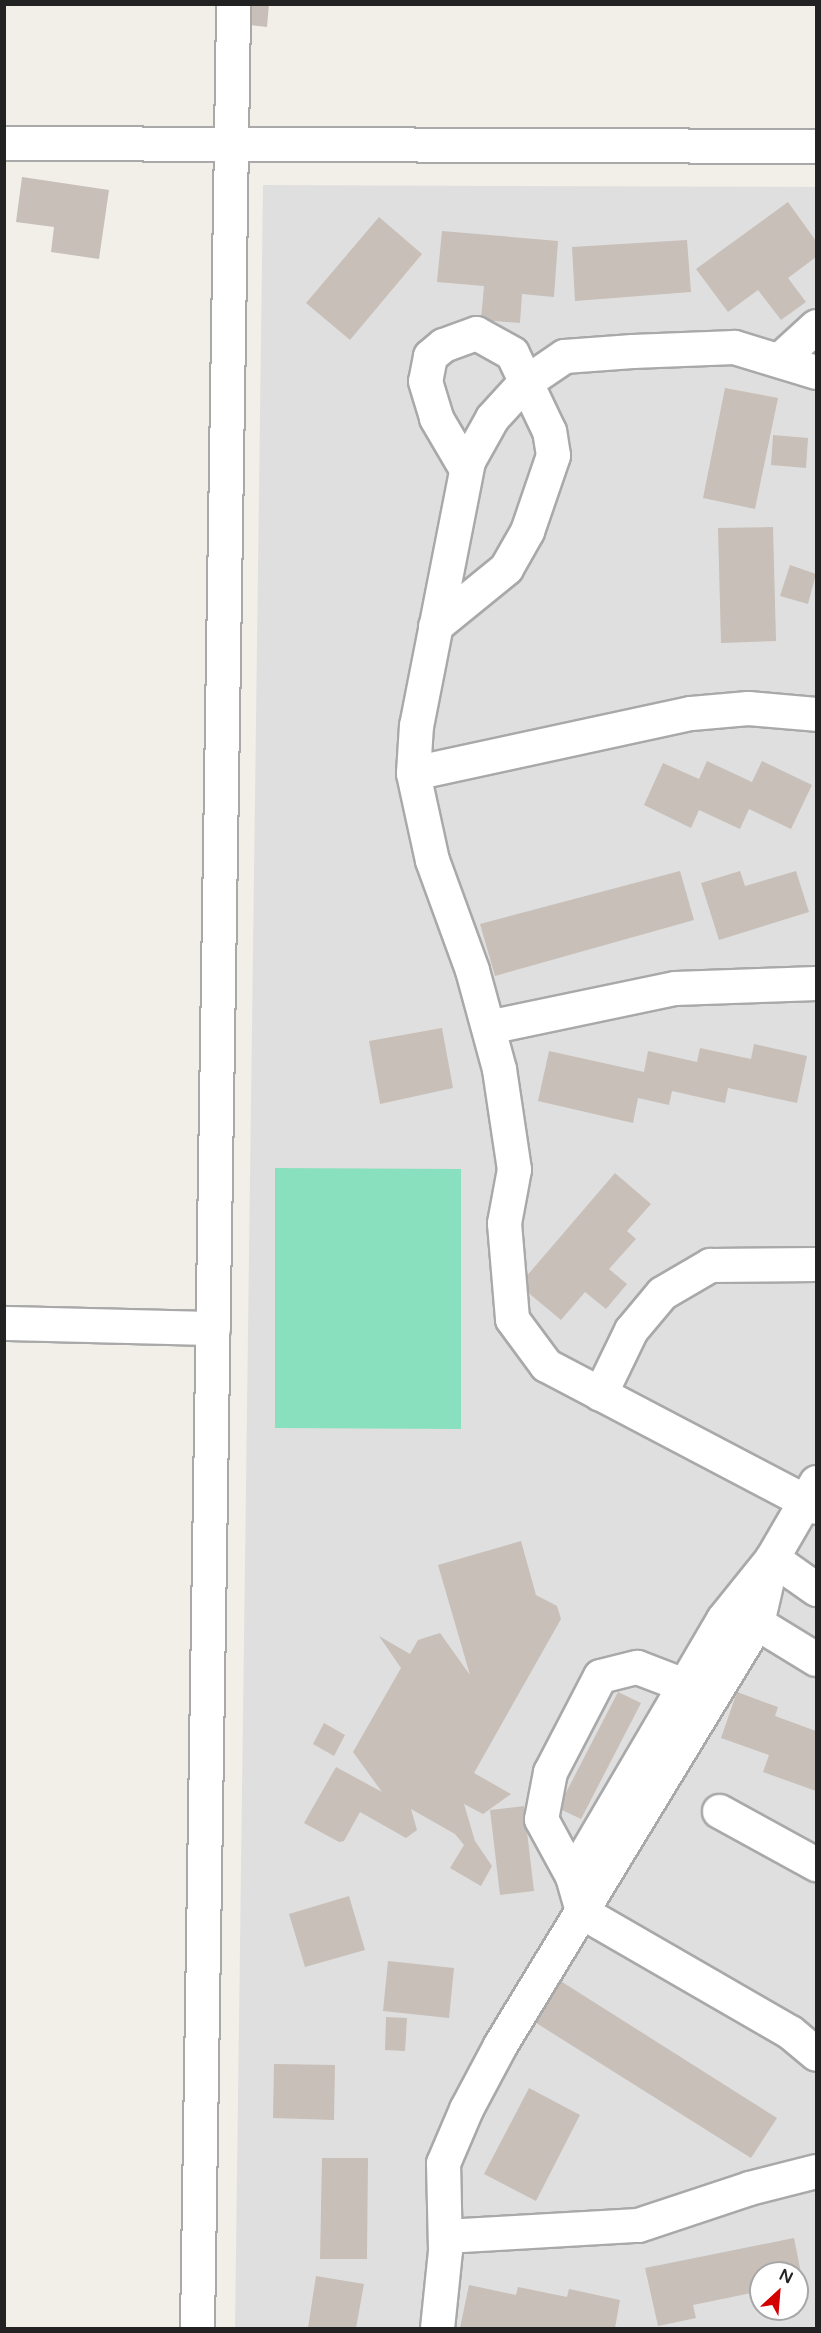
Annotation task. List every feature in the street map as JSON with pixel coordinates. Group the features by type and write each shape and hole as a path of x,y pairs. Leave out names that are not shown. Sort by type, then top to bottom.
{"street":[{"path":"197,2328 233,4"},
{"path":"4,143 816,146"},
{"path":"780,359 816,326"},
{"path":"435,626 506,568 527,531 553,455 549,431 523,384 512,353 476,333 443,345 430,356 425,381 436,418 466,469"},
{"path":"572,1876 723,1619 772,1558 812,1498 546,1365 512,1319 504,1223 514,1169 499,1070 472,970 432,860 412,773 416,725 466,469 492,418 523,384 564,356 734,347 780,359 816,372"},
{"path":"412,773 691,713 748,708 816,714"},
{"path":"488,1027 675,988 816,983"},
{"path":"600,1394 631,1330 662,1293 710,1265 816,1264"},
{"path":"4,1323 213,1328"},
{"path":"772,1558 816,1589"},
{"path":"437,2328 445,2236 443,2163 466,2109 500,2045 757,1623 772,1558"},
{"path":"757,1623 816,1659"},
{"path":"684,1685 637,1667 600,1676 550,1772 541,1819 572,1876 582,1912 790,2032 816,2054"},
{"path":"719,1811 816,1864"},
{"path":"445,2236 638,2226 749,2188 816,2171"}],"shaded area":[{"path":"263,185 816,187 816,2328 235,2328"}],"green space":[{"path":"275,1168 461,1169 461,1429 275,1428"}],"building":[{"path":"236,4 269,4 267,27 234,23"},
{"path":"22,177 109,190 99,259 51,252 54,227 16,222"},
{"path":"788,202 816,241 816,257 788,278 806,302 781,320 758,290 728,312 696,269"},
{"path":"379,217 422,254 350,340 306,303"},
{"path":"442,231 558,241 554,297 522,294 520,323 481,320 484,286 437,282"},
{"path":"687,240 691,292 575,301 572,247"},
{"path":"725,388 778,398 755,509 703,498"},
{"path":"773,435 808,438 806,468 771,465"},
{"path":"773,527 776,641 721,643 718,528"},
{"path":"790,565 816,574 808,604 780,596"},
{"path":"707,761 752,782 762,761 812,785 791,829 749,809 740,829 699,810 691,828 644,805 663,763 699,779"},
{"path":"680,871 694,920 495,976 480,924"},
{"path":"740,871 745,886 796,871 809,912 719,940 701,883"},
{"path":"442,1028 453,1088 380,1104 369,1041"},
{"path":"754,1044 807,1056 797,1103 728,1088 725,1103 672,1091 669,1105 638,1098 633,1123 538,1101 549,1051 644,1072 648,1051 697,1062 700,1048 751,1059"},
{"path":"615,1173 651,1204 627,1231 636,1239 609,1269 627,1284 606,1309 585,1292 561,1320 519,1285"},
{"path":"521,1541 536,1595 557,1606 561,1619 474,1773 511,1794 483,1814 464,1804 475,1841 492,1866 481,1886 450,1868 464,1845 455,1834 411,1809 417,1830 406,1838 360,1812 344,1841 339,1842 304,1823 336,1767 382,1792 353,1752 401,1668 379,1636 410,1654 418,1640 440,1633 470,1675 438,1565"},
{"path":"618,1692 641,1703 581,1819 558,1808"},
{"path":"737,1692 778,1707 775,1716 816,1731 816,1791 763,1772 769,1755 721,1738"},
{"path":"324,1723 345,1735 334,1756 313,1744"},
{"path":"524,1806 534,1891 500,1895 490,1810"},
{"path":"349,1896 365,1950 305,1967 289,1914"},
{"path":"388,1961 454,1968 449,2018 383,2011"},
{"path":"559,1980 777,2118 751,2158 533,2021"},
{"path":"386,2017 407,2018 405,2051 385,2050"},
{"path":"274,2064 335,2065 334,2120 273,2118"},
{"path":"529,2088 580,2115 536,2201 484,2174"},
{"path":"322,2158 368,2158 367,2259 320,2259"},
{"path":"794,2238 799,2261 749,2261 749,2293 693,2305 696,2318 658,2326 645,2268"},
{"path":"316,2276 364,2284 356,2328 308,2328"},
{"path":"469,2285 516,2295 518,2287 567,2297 569,2289 620,2300 615,2328 460,2328"}]}
